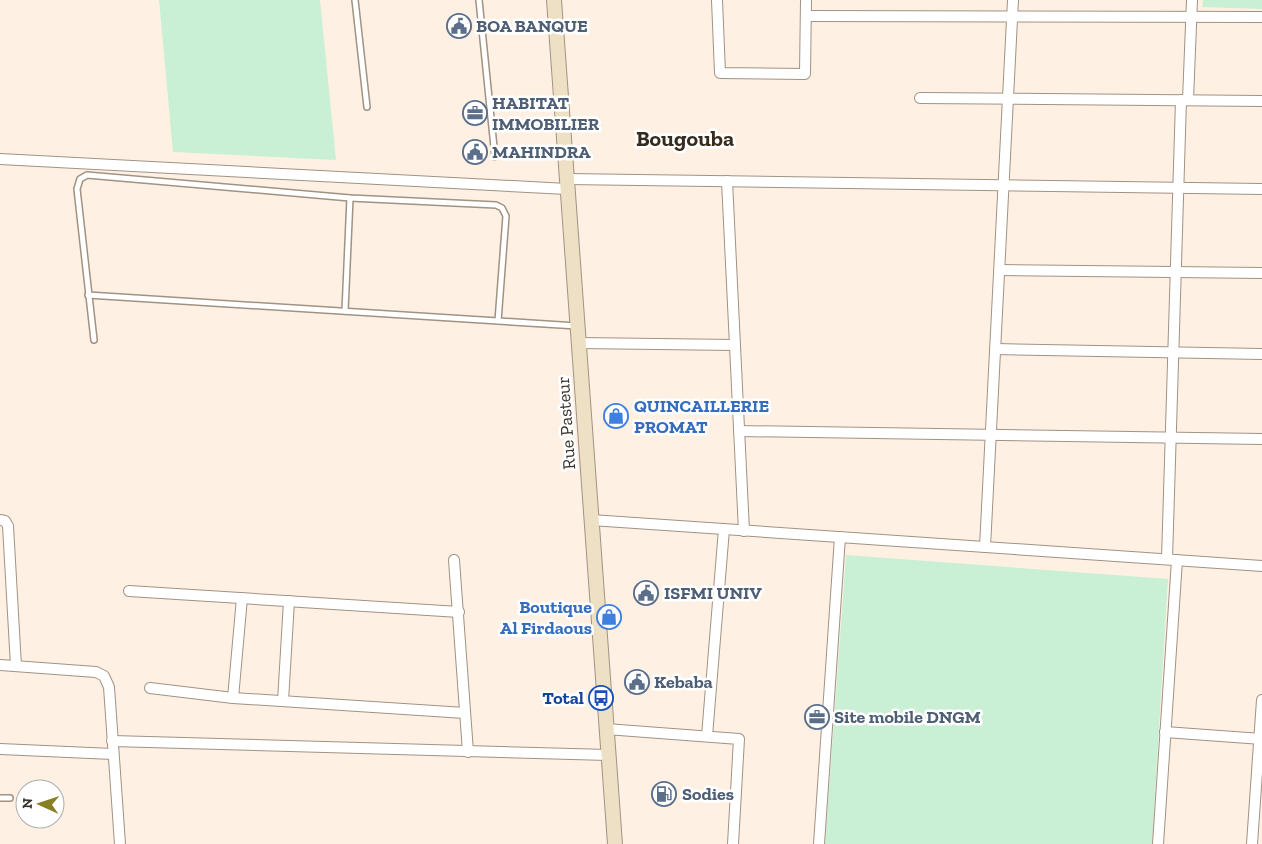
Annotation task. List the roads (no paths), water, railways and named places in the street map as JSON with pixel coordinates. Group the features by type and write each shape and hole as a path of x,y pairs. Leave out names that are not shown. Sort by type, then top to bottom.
{"main road":[{"name":"Rue Pasteur","path":"554,0 614,844"}],"street":[{"path":"717,0 720,73 804,74 806,0"},
{"path":"985,547 1014,0"},
{"path":"1158,844 1172,560 1170,437 1178,188 1192,0"},
{"path":"806,16 1262,17"},
{"path":"920,98 1262,101"},
{"path":"0,159 567,184 727,181 1262,189"},
{"path":"727,181 744,531"},
{"path":"1000,270 1262,272"},
{"path":"579,343 735,345"},
{"path":"995,349 1262,354"},
{"path":"739,431 1262,438"},
{"path":"0,520 8,526 16,666"},
{"path":"591,520 1262,566"},
{"path":"706,736 724,529"},
{"path":"819,844 840,537"},
{"path":"454,560 468,752"},
{"path":"129,591 459,612"},
{"path":"233,698 242,598"},
{"path":"283,701 289,601"},
{"path":"0,665 96,672 104,676 110,687 112,742 120,844"},
{"path":"150,688 233,698 465,713"},
{"path":"1252,844 1258,818 1262,700"},
{"path":"606,729 739,739 733,844"},
{"path":"1165,732 1261,738"},
{"path":"112,742 608,755"},
{"path":"0,749 113,754"}],"lane":[{"path":"355,0 367,107"},
{"path":"478,0 495,157"},
{"path":"94,340 77,189 80,179 87,175 350,198 496,205 502,208 506,216 498,321"},
{"path":"345,311 350,198"},
{"path":"88,295 577,326"},
{"path":"0,798 10,798"}],"place":[{"name":"BOA BANQUE","path":"459,26"},
{"name":"HABITAT IMMOBILIER","path":"475,113"},
{"name":"MAHINDRA","path":"475,152"},
{"name":"QUINCAILLERIE PROMAT","path":"616,416"},
{"name":"ISFMI UNIV","path":"646,593"},
{"name":"Boutique Al Firdaous","path":"609,617"},
{"name":"Kebaba","path":"637,682"},
{"name":"Total","path":"601,698"},
{"name":"Site mobile DNGM","path":"817,717"},
{"name":"Sodies","path":"664,794"}],"district":[{"name":"Bougouba","path":"685,138"}]}
